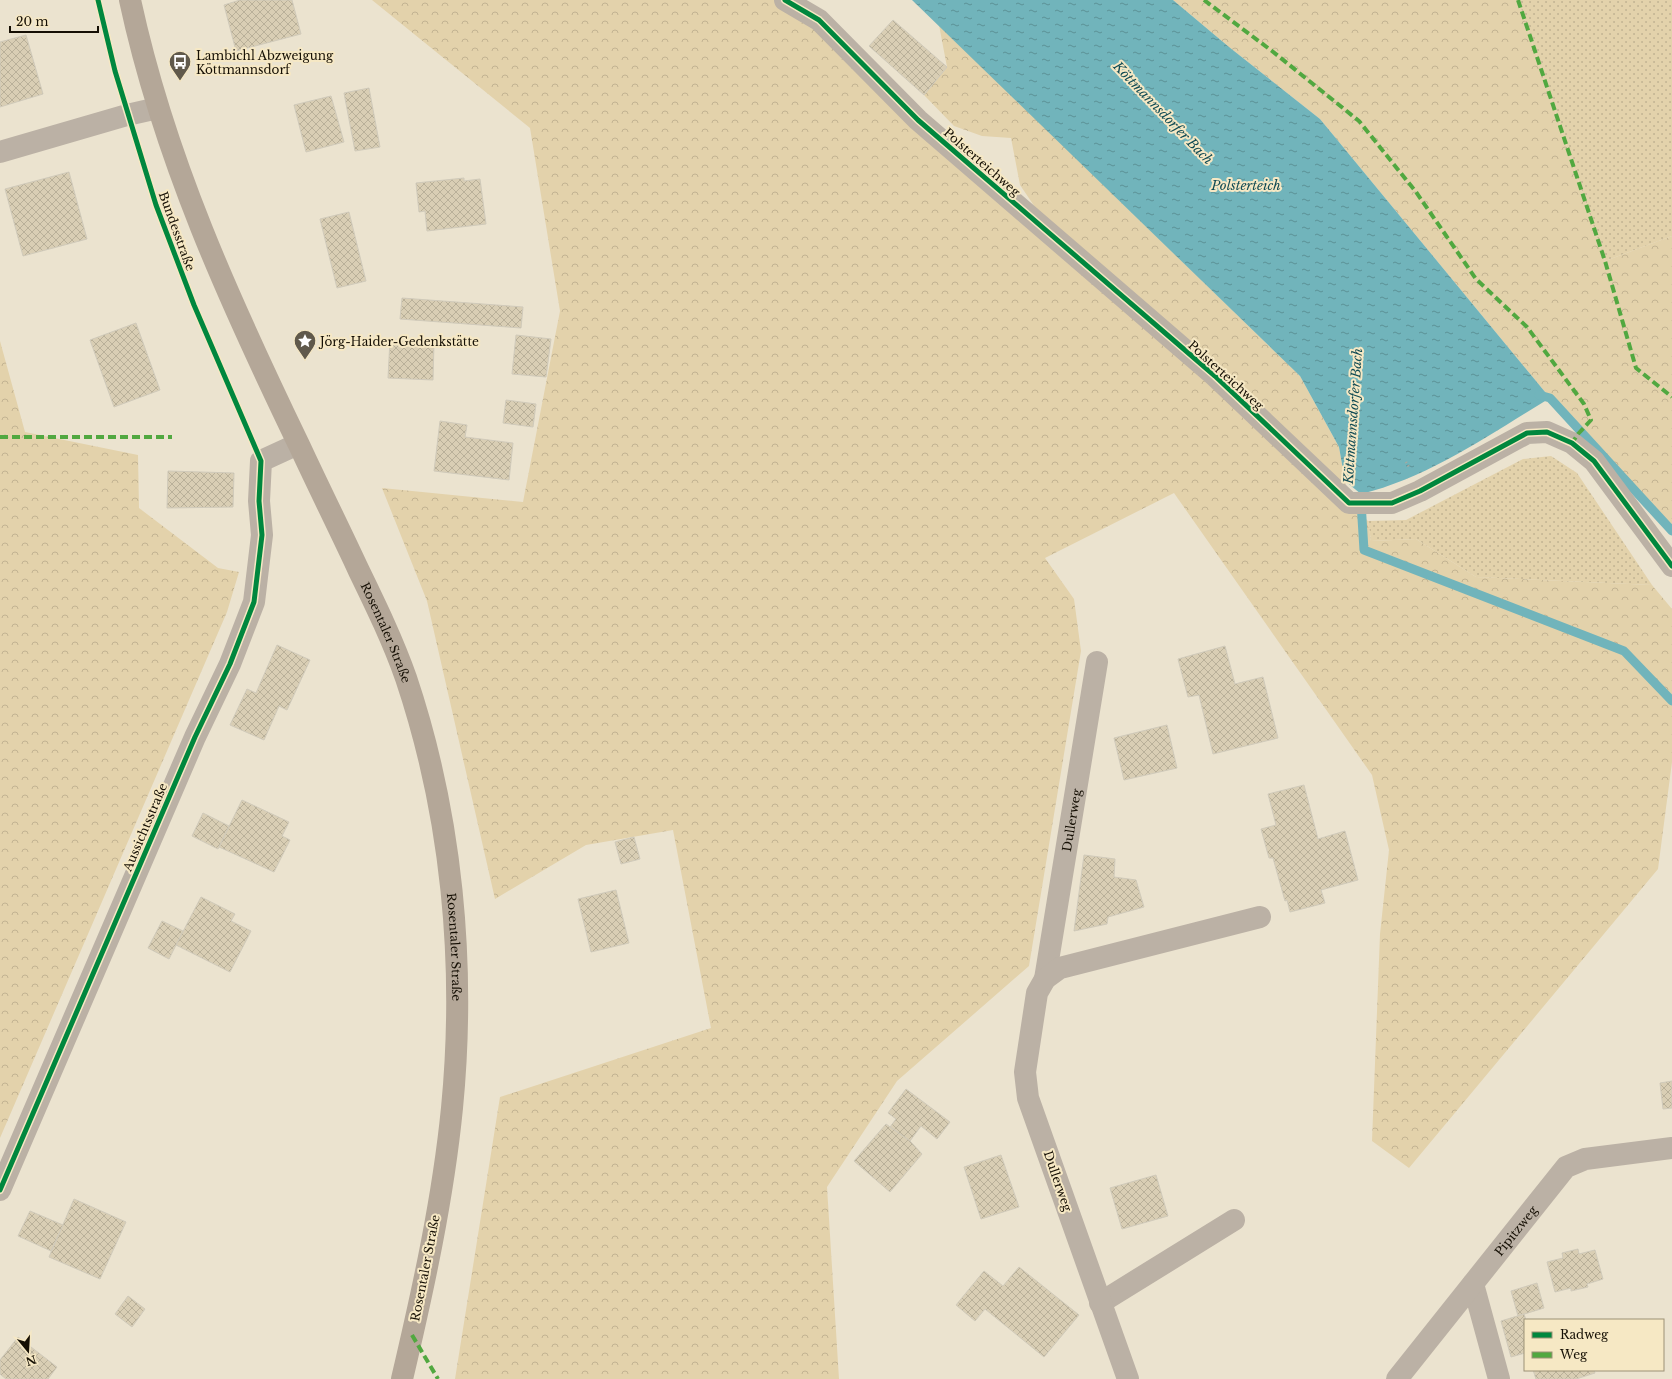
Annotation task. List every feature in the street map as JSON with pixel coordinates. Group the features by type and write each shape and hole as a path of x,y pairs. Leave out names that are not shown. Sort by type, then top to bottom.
{"main road":[{"name":"Bundesstraße","path":"130,0 158,108 203,236 239,319 340,529"},
{"name":"Rosentaler Straße","path":"340,529 381,617 405,675 420,723 431,765 450,868 457,962 455,1067 451,1111 439,1194 423,1285 402,1379"}],"street":[{"name":"Polsterteichweg","path":"785,0 820,20 918,120 1215,376 1349,503 1392,503 1420,491 1527,433 1546,432 1572,443 1594,461 1672,566"},
{"path":"805,0 820,20"},
{"path":"0,152 128,115 158,108"},
{"name":"Aussichtsstraße","path":"0,1190 195,737 230,664 254,602 262,535 259,501 261,461 298,444"},
{"name":"Dullerweg","path":"1098,662 1045,979 1037,993 1025,1072 1028,1098 1128,1379"},
{"name":"Dullerweg","path":"1045,979 1060,968 1260,917"},
{"name":"Pipitzweg","path":"1396,1379 1566,1167 1585,1159 1672,1148"},
{"path":"1100,1303 1234,1220"},
{"path":"1473,1284 1499,1379"}],"green space":[{"path":"372,0 785,0 1058,241 1020,185 1011,138 982,136 954,126 924,95 947,67 939,25 1300,376 1339,447 1349,503 1368,521 1371,541 1416,539 1476,577 1652,585 1672,609 1672,762 1658,869 1409,1168 1372,1141 1380,934 1389,850 1372,775 1174,493 1045,558 1074,599 1081,651 1029,966 897,1081 827,1187 839,1379 455,1379 500,1097 711,1028 673,830 586,845 495,899 427,601 382,488 523,502 560,311 530,128"},
{"path":"1173,0 1518,0 1605,261 1672,236 1672,526 1550,398 1320,119 1229,47"},
{"path":"1518,0 1672,0 1672,236 1605,261"},
{"path":"0,341 25,432 138,455 139,508 218,568 239,572 227,612 0,1138"},
{"path":"1551,456 1577,473 1652,585 1476,577 1416,539 1371,541 1368,521 1406,520 1523,459"}],"water":[{"name":"Polsterteich","path":"912,0 1173,0 1229,47 1320,119 1550,398 1482,440 1435,466 1411,477 1361,494 1345,481 1339,447 1300,376"}],"building":[{"path":"240,0 292,0 301,34 236,51 224,5"},
{"path":"893,20 947,67 924,95 869,46"},
{"path":"26,35 43,94 0,107 0,42"},
{"path":"369,88 380,147 355,151 344,93"},
{"path":"331,96 344,142 306,152 294,105"},
{"path":"69,172 87,239 23,256 5,189"},
{"path":"464,178 464,181 480,179 486,224 427,231 425,211 419,212 416,183"},
{"path":"349,212 366,281 337,288 320,219"},
{"path":"402,298 523,307 521,328 400,319"},
{"path":"136,323 160,390 114,407 90,340"},
{"path":"516,335 551,339 546,377 512,374"},
{"path":"390,340 434,342 433,380 388,378"},
{"path":"506,400 536,404 533,427 503,423"},
{"path":"440,421 467,425 465,437 513,443 509,480 434,471"},
{"path":"168,471 234,473 233,507 167,508"},
{"path":"277,645 310,660 287,710 279,706 264,740 230,725 247,689 256,693"},
{"path":"1225,646 1235,684 1263,677 1278,738 1213,754 1199,695 1188,697 1178,659"},
{"path":"1167,725 1177,768 1124,780 1114,738"},
{"path":"1304,785 1318,839 1345,831 1358,880 1321,890 1325,903 1290,912 1287,900 1285,901 1273,858 1269,858 1261,829 1276,825 1268,794"},
{"path":"242,800 289,822 282,836 290,840 274,872 219,847"},
{"path":"203,813 229,826 218,849 192,836"},
{"path":"634,837 640,859 621,864 615,842"},
{"path":"1084,855 1115,859 1114,877 1136,880 1144,907 1108,917 1107,924 1074,931"},
{"path":"616,890 629,943 591,952 578,899"},
{"path":"201,897 235,914 231,921 251,931 230,972 176,945"},
{"path":"162,921 183,931 169,959 148,948"},
{"path":"1672,1081 1672,1108 1663,1109 1660,1083"},
{"path":"906,1089 950,1122 937,1139 921,1126 910,1141 890,1127 896,1119 888,1113"},
{"path":"886,1124 910,1141 922,1154 890,1192 854,1161"},
{"path":"1001,1155 1019,1207 981,1219 964,1167"},
{"path":"1156,1175 1168,1216 1122,1229 1110,1188"},
{"path":"74,1199 126,1222 100,1279 49,1257"},
{"path":"30,1211 63,1225 51,1251 18,1236"},
{"path":"1578,1249 1579,1254 1595,1250 1603,1279 1587,1284 1588,1287 1571,1291 1571,1288 1555,1292 1547,1262 1563,1258 1562,1253"},
{"path":"1019,1267 1079,1315 1044,1357 985,1309 975,1321 956,1305 984,1271 1003,1286"},
{"path":"1537,1283 1544,1308 1518,1316 1511,1291"},
{"path":"128,1296 145,1309 132,1327 115,1314"},
{"path":"1524,1314 1526,1319 1524,1319 1524,1353 1511,1357 1501,1321"},
{"path":"18,1337 57,1367 48,1379 6,1379 0,1374 0,1360"},
{"path":"1533,1371 1594,1371 1595,1373 1576,1379 1536,1379"}],"waterway":[{"path":"1539,395 1550,398 1672,531"},
{"name":"Köttmannsdorfer Bach","path":"1361,502 1364,550 1624,651 1672,701"}],"marked path":[{"path":"1204,0 1272,51 1359,121 1416,192 1476,279 1527,327 1584,404 1591,420 1572,443"},
{"path":"1518,0 1605,261 1636,368 1672,397"},
{"path":"0,437 172,437"},
{"path":"412,1335 438,1379"}],"cycle path":[{"path":"0,1190 195,737 230,664 254,602 262,535 259,501 261,461 194,305 156,205 115,71 98,0"},
{"path":"785,0 819,20 918,120 1215,376 1349,503 1392,503 1420,491 1527,433 1547,432 1572,443 1594,461 1672,566"}],"place":[{"name":"Lambichl Abzweigung Köttmannsdorf","path":"180,82"},
{"name":"Jörg-Haider-Gedenkstätte","path":"305,360"}]}
